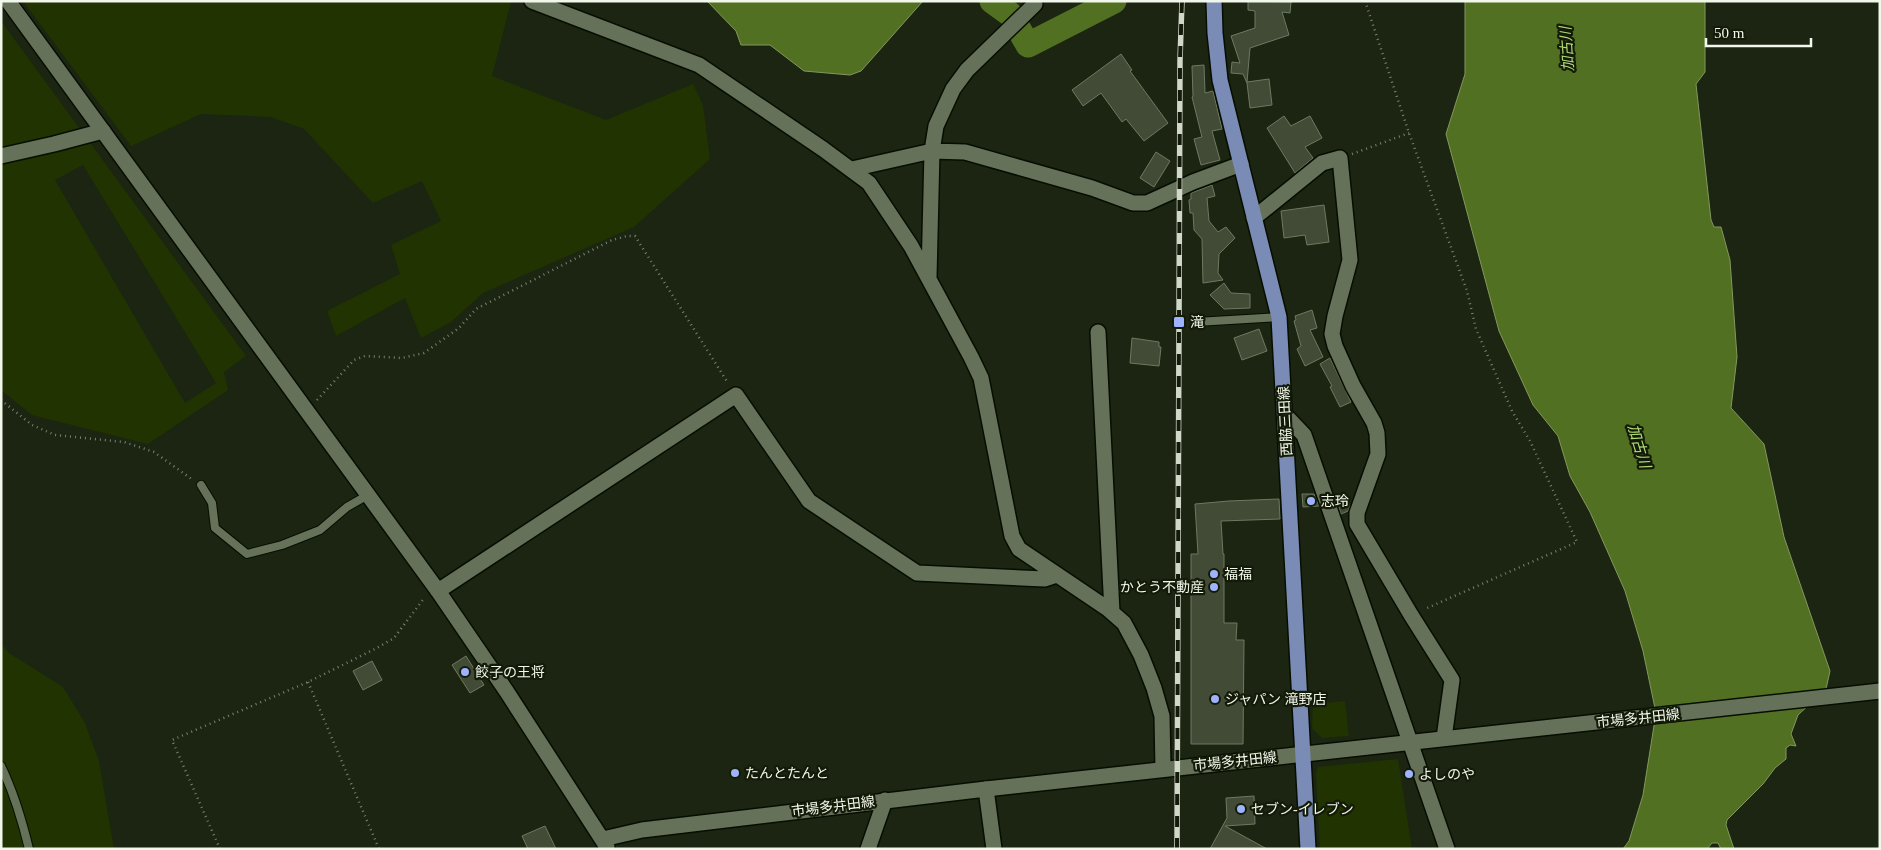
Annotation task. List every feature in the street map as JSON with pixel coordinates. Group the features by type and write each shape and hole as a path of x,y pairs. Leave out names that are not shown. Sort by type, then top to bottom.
{"main road":[{"name":"西脇三田線","path":"1214,1 1220,80 1279,317 1308,849"}],"street":[{"path":"8,1 436,588 507,692 605,844"},
{"path":"532,1 699,65 852,169 869,183 911,246 971,357 980,378 1012,536 1019,549 1112,612 1124,623 1141,655 1154,688 1162,716 1163,769"},
{"path":"929,279 932,151 936,126 953,89 967,70 1035,4"},
{"path":"1,156 103,131"},
{"path":"852,169 932,151 965,152 1092,188 1133,203 1147,203 1193,182 1241,164"},
{"path":"1254,218 1322,163 1340,158 1350,260 1332,334 1335,346 1353,386 1374,423 1377,433 1378,454 1356,513 1357,524 1452,680 1444,738"},
{"path":"1098,332 1112,612"},
{"path":"436,588 736,395 809,501 916,573 1045,579 1057,575"},
{"path":"1285,415 1304,436 1447,849"},
{"name":"市場多井田線","path":"605,844 642,830 885,800 1874,691"},
{"path":"986,789 994,849"},
{"path":"868,849 885,800"}],"lane":[{"path":"1196,322 1279,317"},
{"path":"201,485 212,503 215,528 247,554 282,545 320,530 347,507 368,495"},
{"path":"1,766 12,788 29,849"}],"path":[{"path":"1365,1 1467,291 1476,329 1512,410 1530,441 1577,542 1411,615"},
{"path":"1340,158 1410,133"},
{"path":"307,411 354,360 365,356 402,358 424,353 459,328 476,309 612,240 627,236 634,236 736,395"},
{"path":"1,400 32,425 55,435 124,442 154,452 201,485"},
{"path":"220,849 172,740 308,682 375,649 394,638 436,588"},
{"path":"308,682 378,849"}],"shaded area":[{"path":"23,1 508,1 511,2 492,76 606,120 693,84 703,105 710,159 634,227 483,293 451,322 421,338 405,298 336,336 327,311 400,274 391,245 441,221 422,181 373,203 304,129 271,117 201,114 131,146"},
{"path":"1,21 246,356 224,372 228,390 148,444 32,415 1,390","holes":["83,165 216,383 185,403 55,180"]},
{"path":"1,644 9,653 63,687 85,723 99,761 114,849 1,849"},
{"path":"1345,701 1349,736 1322,738 1312,728 1313,704"},
{"path":"1398,759 1412,849 1320,849 1316,774 1318,767"}],"water":[{"path":"707,1 923,1 861,71 850,75 804,71 770,45 741,45 736,31"},
{"name":"加古川","path":"1465,1 1705,1 1705,72 1696,84 1711,220 1714,227 1721,227 1730,260 1737,357 1731,408 1764,444 1784,537 1830,671 1826,689 1798,715 1791,734 1796,746 1790,745 1786,748 1786,759 1775,768 1763,784 1727,820 1726,825 1734,849 1721,849 1718,843 1712,843 1707,849 1623,849 1629,841 1643,795 1656,713 1643,651 1625,591 1590,512 1570,476 1558,436 1533,405 1499,331 1446,134 1465,74"}],"building":[{"path":"1248,1 1291,2 1290,13 1282,12 1289,35 1250,48 1247,82 1269,79 1272,105 1250,108 1247,83 1243,74 1231,73 1232,62 1240,63 1231,36 1255,28 1255,11 1248,10"},
{"path":"1121,54 1132,70 1130,71 1168,123 1144,141 1126,119 1122,122 1101,93 1083,106 1072,90"},
{"path":"1204,65 1205,93 1213,91 1222,129 1212,131 1220,160 1201,165 1194,139 1202,137 1192,97 1192,66"},
{"path":"1284,116 1291,126 1310,116 1322,138 1305,147 1313,158 1295,173 1267,128"},
{"path":"1156,152 1170,161 1154,187 1140,178"},
{"path":"1212,185 1215,196 1207,198 1209,221 1218,232 1226,227 1235,238 1219,254 1218,273 1223,280 1203,283 1202,239 1194,230 1193,213 1190,213 1189,200 1191,199 1191,193"},
{"path":"1324,205 1329,242 1307,245 1305,235 1284,238 1281,211"},
{"path":"1224,283 1231,293 1250,294 1250,308 1224,309 1210,295"},
{"path":"1312,310 1317,328 1310,330 1323,357 1305,366 1297,349 1301,346 1294,321 1296,320 1295,316"},
{"path":"1259,329 1267,351 1242,360 1234,338"},
{"path":"1132,338 1159,342 1159,347 1161,347 1159,366 1130,363"},
{"path":"1330,358 1351,402 1340,407 1330,387 1332,386 1320,364"},
{"path":"1302,494 1314,494 1319,506 1303,507"},
{"path":"1346,494 1350,506 1348,511 1341,514 1336,498"},
{"path":"1279,499 1280,519 1221,521 1224,554 1224,623 1237,623 1236,640 1244,640 1243,744 1191,744 1191,554 1198,554 1195,504"},
{"path":"466,656 484,685 470,693 452,665"},
{"path":"372,661 382,680 363,690 353,671"},
{"path":"1254,796 1255,824 1225,826 1267,849 1210,849 1227,818 1226,798"},
{"path":"545,826 556,849 528,849 522,836"}],"waterway":[{"path":"992,1 1013,18"},
{"path":"1017,26 1028,45 1114,1"}],"railway":[{"path":"1177,849 1180,60 1182,1"}],"place":[{"name":"滝","path":"1179,322"},
{"name":"志玲","path":"1311,501"},
{"name":"福福","path":"1214,574"},
{"name":"かとう不動産","path":"1214,587"},
{"name":"餃子の王将","path":"465,672"},
{"name":"ジャパン 滝野店","path":"1215,699"},
{"name":"たんとたんと","path":"735,773"},
{"name":"よしのや","path":"1409,774"},
{"name":"セブン-イレブン","path":"1241,809"}]}
